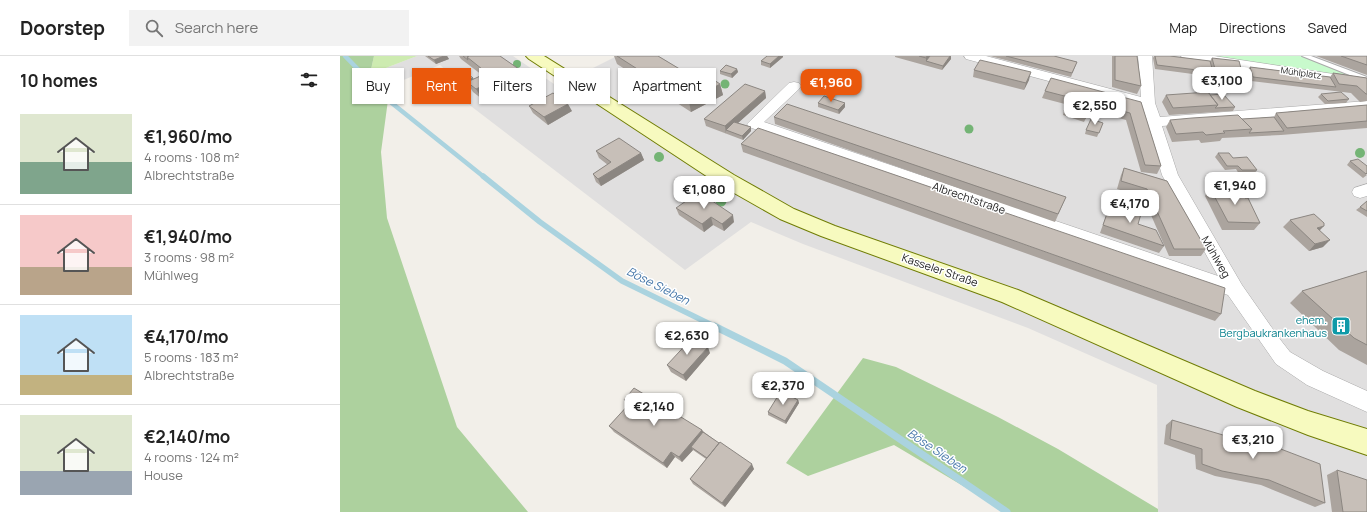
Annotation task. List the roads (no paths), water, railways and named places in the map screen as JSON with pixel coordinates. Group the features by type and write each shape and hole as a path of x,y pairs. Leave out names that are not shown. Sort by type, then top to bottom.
{"main road":[{"name":"Kasseler Straße","path":"534,56 721,175 787,214 835,234 1004,293 1263,406 1314,426 1367,442"}],"street":[{"path":"971,56 1148,103"},
{"name":"Mühlweg","path":"1145,56 1148,103 1152,122 1173,182 1235,290 1283,358 1315,378 1367,402"},
{"name":"Mühlplatz","path":"1188,56 1367,81"},
{"name":"Albrechtstraße","path":"794,86 754,124 1235,290"},
{"path":"1152,122 1367,106"}],"lane":[{"name":"Mühlplatz","path":"1305,56 1367,81"}],"waterway":[{"name":"Böse Sieben","path":"345,56 388,100 484,177"},
{"name":"Böse Sieben","path":"483,176 540,222 622,281 716,327"},
{"name":"Böse Sieben","path":"714,326 785,361 1007,512"}],"place":[{"name":"ehem. Bergbaukrankenhaus","path":"1341,326"}]}
